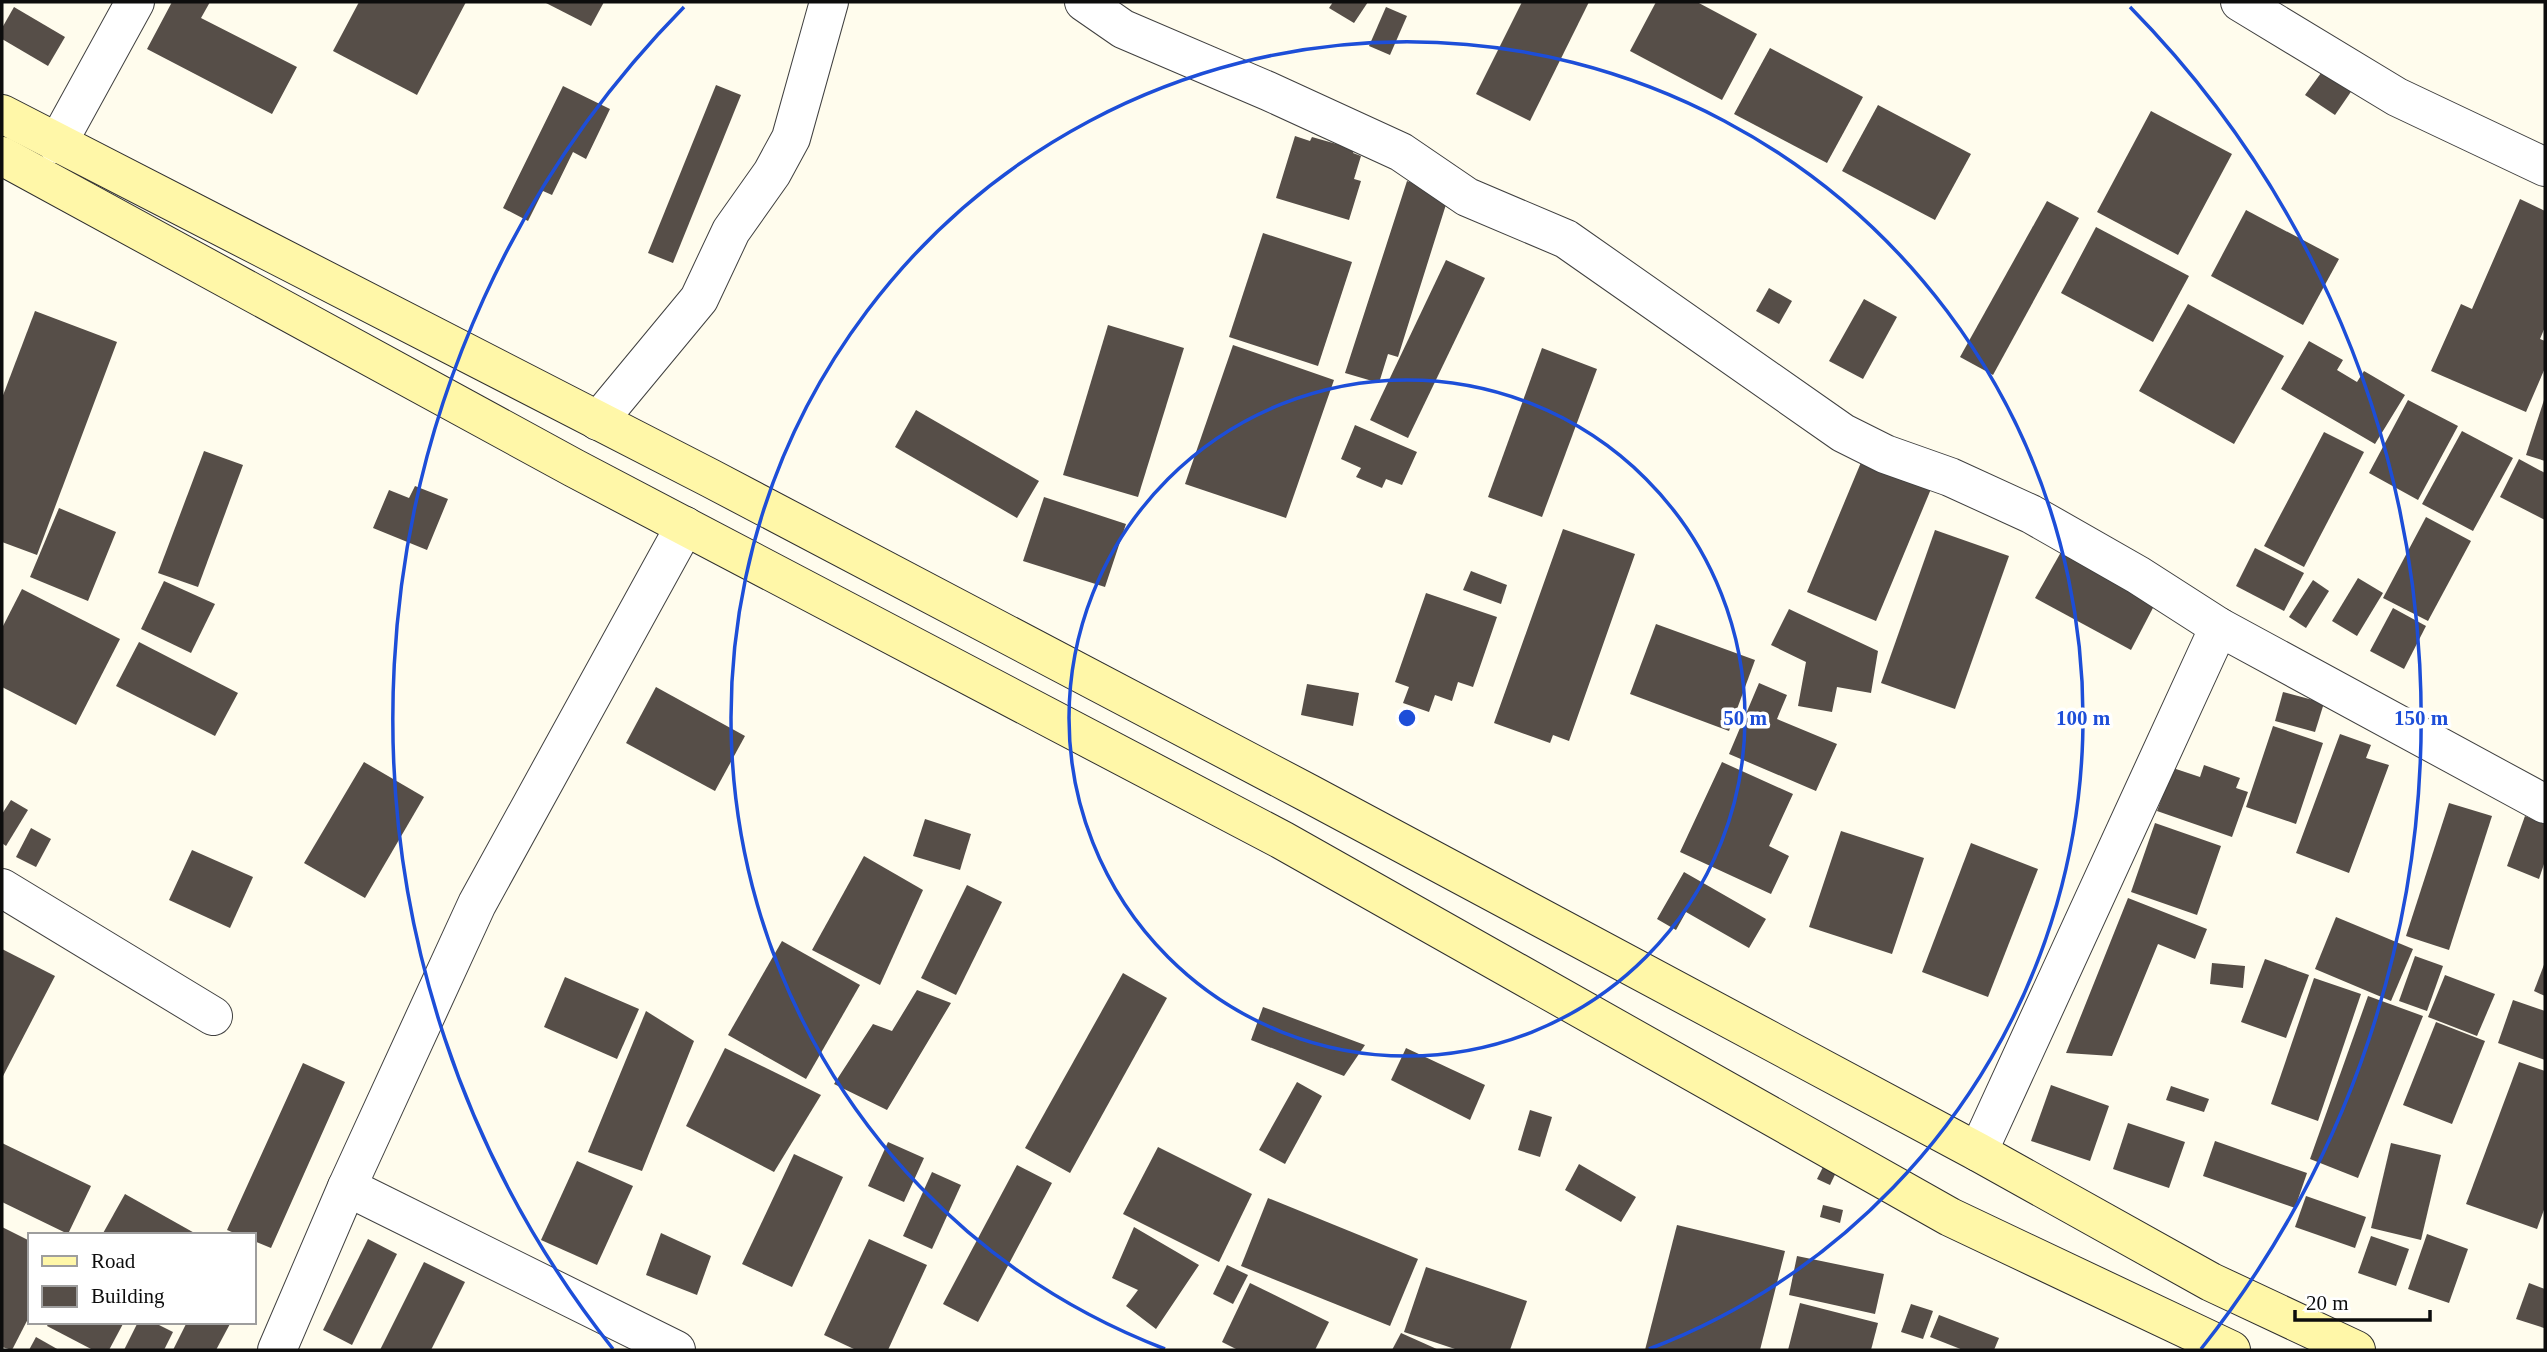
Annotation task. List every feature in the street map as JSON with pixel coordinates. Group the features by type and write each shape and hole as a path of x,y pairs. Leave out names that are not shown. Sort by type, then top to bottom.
{"main road":[{"path":"2,114 598,421 1308,793 1978,1152 2211,1282 2356,1350"},
{"path":"2,156 562,461 1282,840 1950,1217 2186,1340 2231,1350"}],"street":[{"path":"57,144 135,2"},
{"path":"598,421 699,299 731,231 779,162 791,138 829,2"},
{"path":"1084,2 1123,29 1268,90 1401,152 1467,197 1566,239 1843,433 1885,454 1950,477 2031,513 2138,575 2219,627 2545,804"},
{"path":"2240,2 2396,97 2545,167"},
{"path":"276,1350 346,1187 477,904 685,526"},
{"path":"1978,1152 2219,627"},
{"path":"2,888 214,1016"},
{"path":"346,1187 676,1350"}],"building":[{"path":"172,2 210,2 201,18 297,67 272,114 147,49"},
{"path":"359,2 466,2 417,95 333,51"},
{"path":"544,2 604,2 591,26"},
{"path":"1333,2 1368,2 1354,23 1329,8"},
{"path":"1522,2 1589,2 1530,121 1476,94"},
{"path":"1656,2 1697,2 1757,34 1722,100 1630,51"},
{"path":"14,7 65,37 48,66 2,39 2,28"},
{"path":"1386,7 1407,16 1390,55 1369,46"},
{"path":"1770,48 1863,97 1827,163 1734,114"},
{"path":"2321,73 2357,83 2335,115 2305,95"},
{"path":"716,85 741,95 673,263 648,253"},
{"path":"563,86 610,109 586,159 573,152 552,195 543,191 528,221 503,208"},
{"path":"1878,105 1971,154 1935,220 1842,171"},
{"path":"2151,111 2232,154 2178,255 2097,212"},
{"path":"1295,136 1310,141 1312,137 1354,149 1353,153 1361,156 1354,179 1361,181 1349,220 1276,198"},
{"path":"1407,181 1449,195 1398,357 1388,354 1379,383 1345,373"},
{"path":"2520,199 2545,211 2545,327 2540,339 2545,341 2545,368 2526,412 2431,371 2461,304 2472,309"},
{"path":"2047,201 2079,218 1993,375 1960,357"},
{"path":"2246,210 2339,259 2303,325 2211,276"},
{"path":"2096,227 2189,276 2153,342 2061,293"},
{"path":"1263,233 1352,262 1318,366 1229,337"},
{"path":"1446,260 1485,278 1408,438 1370,420"},
{"path":"1769,288 1792,301 1779,324 1756,311"},
{"path":"1864,299 1897,317 1863,379 1829,361"},
{"path":"2188,304 2284,356 2234,444 2139,391"},
{"path":"35,311 117,342 37,555 2,542 2,398"},
{"path":"1108,325 1184,348 1138,497 1063,475"},
{"path":"2309,341 2343,360 2337,370 2357,382 2364,371 2405,395 2375,444 2281,389"},
{"path":"1233,345 1334,380 1286,518 1185,484"},
{"path":"1542,348 1597,369 1542,517 1488,497"},
{"path":"2545,397 2545,461 2526,455"},
{"path":"2408,400 2458,426 2418,500 2369,473"},
{"path":"916,410 1039,481 1017,518 895,447"},
{"path":"1355,425 1417,452 1402,485 1386,479 1382,488 1356,477 1361,468 1341,459"},
{"path":"2462,431 2513,458 2473,531 2422,504"},
{"path":"2324,432 2364,452 2304,567 2264,546"},
{"path":"204,451 243,465 198,587 158,573"},
{"path":"2519,459 2545,473 2545,520 2500,497"},
{"path":"1862,460 1931,489 1876,621 1807,592"},
{"path":"415,486 448,499 427,550 373,528 389,490 409,498"},
{"path":"1044,497 1126,524 1105,587 1023,561"},
{"path":"59,508 116,532 88,601 30,577"},
{"path":"2426,517 2471,541 2428,621 2383,598"},
{"path":"1563,529 1635,554 1569,741 1553,735 1550,743 1494,723"},
{"path":"1935,530 2009,556 1955,709 1881,683"},
{"path":"2255,548 2304,573 2284,611 2236,586"},
{"path":"2061,552 2155,604 2131,650 2035,598"},
{"path":"1471,571 1507,585 1501,604 1463,590"},
{"path":"2358,578 2383,593 2357,636 2332,621"},
{"path":"2313,580 2329,591 2306,628 2289,617"},
{"path":"164,581 215,604 191,653 141,629"},
{"path":"22,589 120,639 76,725 2,687 2,628"},
{"path":"1426,593 1497,617 1473,687 1458,682 1452,701 1435,695 1429,712 1403,703 1409,687 1395,682"},
{"path":"2393,608 2426,626 2404,669 2370,651"},
{"path":"1789,609 1878,651 1871,693 1837,687 1832,712 1798,706 1806,662 1771,645"},
{"path":"1656,624 1755,660 1729,731 1630,694"},
{"path":"139,642 238,693 215,736 116,686"},
{"path":"1759,683 1787,695 1777,719 1837,744 1816,791 1729,754"},
{"path":"1307,684 1359,693 1353,726 1301,715"},
{"path":"656,687 745,736 715,791 626,743"},
{"path":"2283,692 2324,703 2315,732 2275,721"},
{"path":"2273,726 2323,743 2296,824 2246,807"},
{"path":"2340,734 2371,745 2366,758 2389,765 2349,873 2296,853"},
{"path":"364,762 424,797 365,898 304,863"},
{"path":"1722,762 1793,794 1769,846 1789,856 1771,894 1680,852"},
{"path":"2204,765 2240,778 2236,788 2248,792 2232,837 2157,811 2173,768 2200,777"},
{"path":"11,800 28,810 6,846 2,843 2,814"},
{"path":"2449,803 2492,816 2449,950 2406,936"},
{"path":"2525,816 2545,824 2545,861 2539,879 2507,866"},
{"path":"925,819 971,834 960,870 913,856"},
{"path":"2155,823 2221,846 2197,915 2131,892"},
{"path":"31,828 51,839 36,867 16,857"},
{"path":"1841,831 1924,858 1892,954 1809,927"},
{"path":"1971,843 2038,869 1988,997 1922,972"},
{"path":"192,850 253,877 230,928 169,900"},
{"path":"864,856 923,890 880,985 812,950"},
{"path":"1684,872 1766,919 1749,948 1686,912 1676,930 1657,919"},
{"path":"967,885 1002,902 956,995 921,978"},
{"path":"2128,898 2207,929 2195,959 2158,944 2112,1056 2066,1053"},
{"path":"2336,917 2413,949 2391,1001 2315,969"},
{"path":"782,941 860,985 806,1079 728,1035"},
{"path":"2,949 55,976 2,1078"},
{"path":"2415,956 2443,966 2427,1011 2399,1001"},
{"path":"2265,959 2309,975 2286,1038 2241,1022"},
{"path":"2545,962 2545,996 2534,991"},
{"path":"2212,963 2245,966 2243,988 2210,984"},
{"path":"1123,973 1167,998 1070,1173 1025,1148"},
{"path":"2445,975 2495,994 2477,1036 2428,1017"},
{"path":"565,977 639,1009 617,1059 544,1027"},
{"path":"2314,978 2361,994 2318,1121 2271,1104"},
{"path":"917,990 951,1003 887,1110 834,1084 873,1024 892,1031"},
{"path":"2368,996 2423,1016 2358,1178 2310,1159"},
{"path":"2513,1000 2545,1011 2545,1060 2498,1043"},
{"path":"1263,1007 1365,1045 1344,1076 1251,1040"},
{"path":"646,1011 694,1041 642,1171 588,1152"},
{"path":"2436,1022 2485,1041 2452,1124 2403,1105"},
{"path":"725,1048 821,1095 774,1172 686,1126"},
{"path":"1406,1048 1485,1085 1470,1120 1391,1080"},
{"path":"2519,1062 2545,1071 2545,1207 2537,1229 2466,1204"},
{"path":"303,1063 345,1082 271,1248 256,1242 256,1233 234,1233 227,1230"},
{"path":"1297,1082 1322,1096 1285,1164 1259,1150"},
{"path":"2051,1085 2109,1106 2090,1161 2031,1141"},
{"path":"2171,1086 2209,1099 2204,1112 2166,1100"},
{"path":"1530,1110 1552,1117 1540,1157 1518,1150"},
{"path":"2128,1123 2185,1142 2169,1188 2113,1169"},
{"path":"2215,1141 2307,1173 2295,1208 2203,1176"},
{"path":"888,1142 924,1158 904,1202 868,1186"},
{"path":"2,1143 91,1186 68,1233 2,1202"},
{"path":"2391,1143 2441,1155 2421,1240 2371,1228"},
{"path":"1158,1147 1252,1194 1219,1262 1123,1214"},
{"path":"1830,1153 1842,1160 1830,1185 1817,1179"},
{"path":"794,1154 843,1177 792,1287 742,1264"},
{"path":"577,1161 633,1186 597,1265 541,1240"},
{"path":"1579,1164 1636,1197 1621,1222 1565,1190"},
{"path":"1017,1165 1052,1183 978,1322 943,1304"},
{"path":"932,1172 961,1185 932,1249 903,1236"},
{"path":"125,1194 194,1233 103,1233"},
{"path":"2306,1196 2366,1217 2355,1248 2295,1227"},
{"path":"1268,1198 1418,1259 1390,1326 1241,1266"},
{"path":"1823,1205 1843,1210 1840,1223 1820,1217"},
{"path":"1677,1225 1785,1251 1760,1350 1645,1350"},
{"path":"2,1227 28,1240 28,1319 12,1350 2,1347"},
{"path":"1134,1227 1199,1265 1156,1329 1126,1306 1138,1290 1112,1278"},
{"path":"661,1233 711,1256 697,1295 646,1275"},
{"path":"2427,1234 2468,1249 2449,1303 2408,1289"},
{"path":"2371,1236 2409,1249 2396,1286 2358,1273"},
{"path":"368,1239 397,1254 352,1345 323,1330"},
{"path":"869,1239 927,1265 888,1350 856,1350 824,1335"},
{"path":"1797,1256 1884,1274 1875,1314 1789,1295"},
{"path":"424,1262 465,1282 431,1350 380,1350"},
{"path":"1227,1265 1248,1275 1233,1304 1213,1294"},
{"path":"1426,1267 1527,1301 1510,1350 1458,1350 1404,1332"},
{"path":"1250,1283 1329,1322 1315,1350 1238,1350 1222,1342"},
{"path":"2529,1283 2545,1289 2544,1328 2516,1319"},
{"path":"1800,1303 1878,1323 1871,1350 1788,1350"},
{"path":"1911,1304 1933,1311 1923,1339 1901,1332"},
{"path":"1939,1315 1999,1338 1994,1350 1963,1350 1930,1337"},
{"path":"123,1324 109,1350 93,1350 47,1326"},
{"path":"137,1324 157,1324 173,1332 164,1350 124,1350"},
{"path":"186,1324 230,1324 216,1350 173,1350"},
{"path":"1401,1333 1439,1350 1392,1350"},
{"path":"36,1337 59,1350 29,1350"}]}
